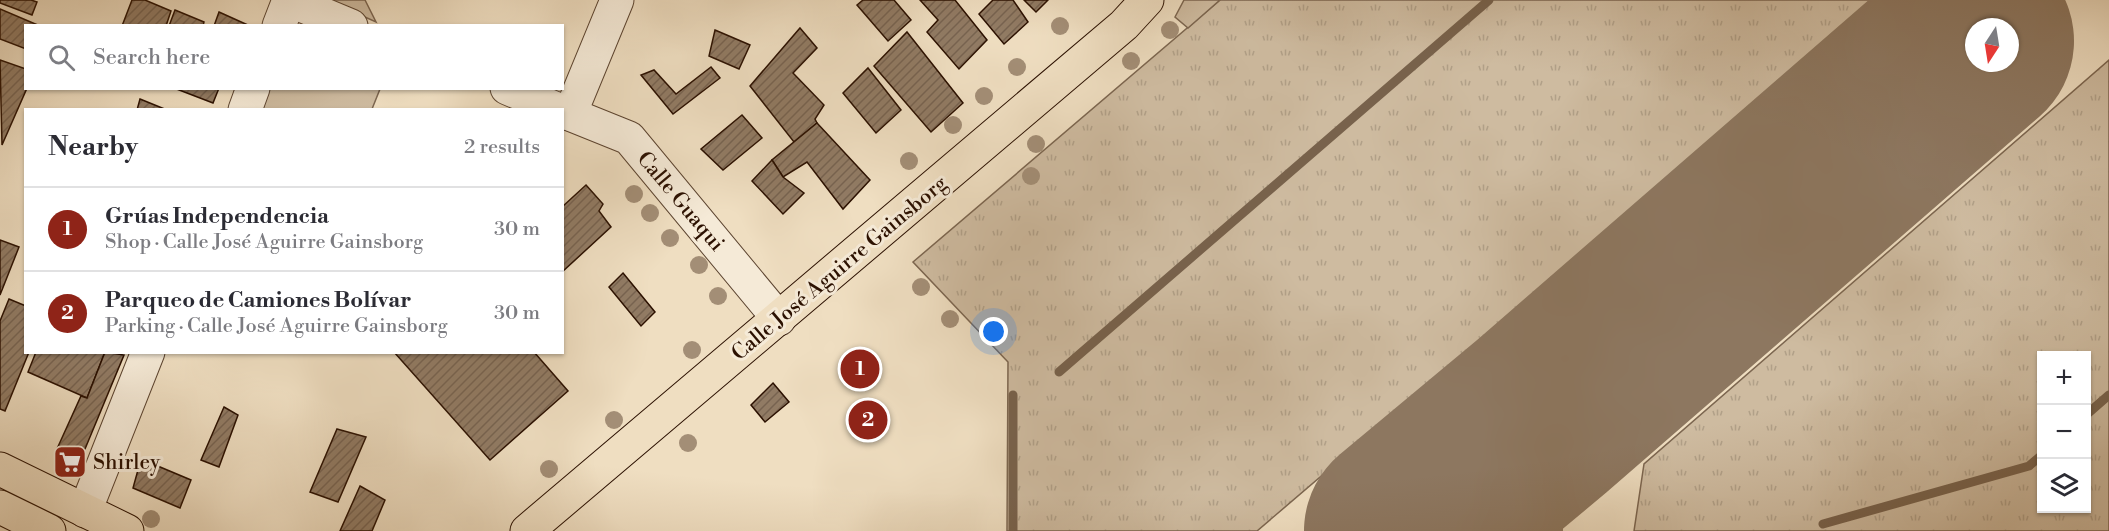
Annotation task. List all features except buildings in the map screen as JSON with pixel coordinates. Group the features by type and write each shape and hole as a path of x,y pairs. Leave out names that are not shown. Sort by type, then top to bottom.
{"main road":[{"name":"Calle José Aguirre Gainsborg","path":"527,531 1124,25 1147,0"},
{"path":"0,470 127,531"},
{"path":"0,507 49,531"}],"street":[{"path":"280,24 289,0 346,24"},
{"path":"564,111 617,0"},
{"path":"246,108 253,90"},
{"name":"Calle Guaqui","path":"512,90 557,108"},
{"name":"Calle Guaqui","path":"564,111 629,138 779,319"},
{"path":"85,511 147,354"}],"green space":[{"path":"327,0 365,0 376,22"},
{"path":"1184,0 1220,0 1188,28 1175,17"},
{"path":"1220,0 1878,0 1257,531 1007,531 1008,362 913,262"},
{"path":"2109,60 2109,531 1634,531 1644,464"},
{"path":"268,90 380,90 372,108 261,108"}],"waterway":[{"path":"1059,372 1489,0"},
{"path":"1013,395 1013,531"},
{"path":"2091,411 2109,395"},
{"path":"1823,524 2029,466 2037,459"}],"taxiway":[{"path":"1523,531 1524,472 1542,416"}],"runway":[{"path":"1404,531 1542,416 1965,49"}],"place":[{"name":"Grúas Independencia","path":"860,369"},
{"name":"Parqueo de Camiones Bolívar","path":"868,420"},
{"name":"Shirley","path":"70,462"}]}
